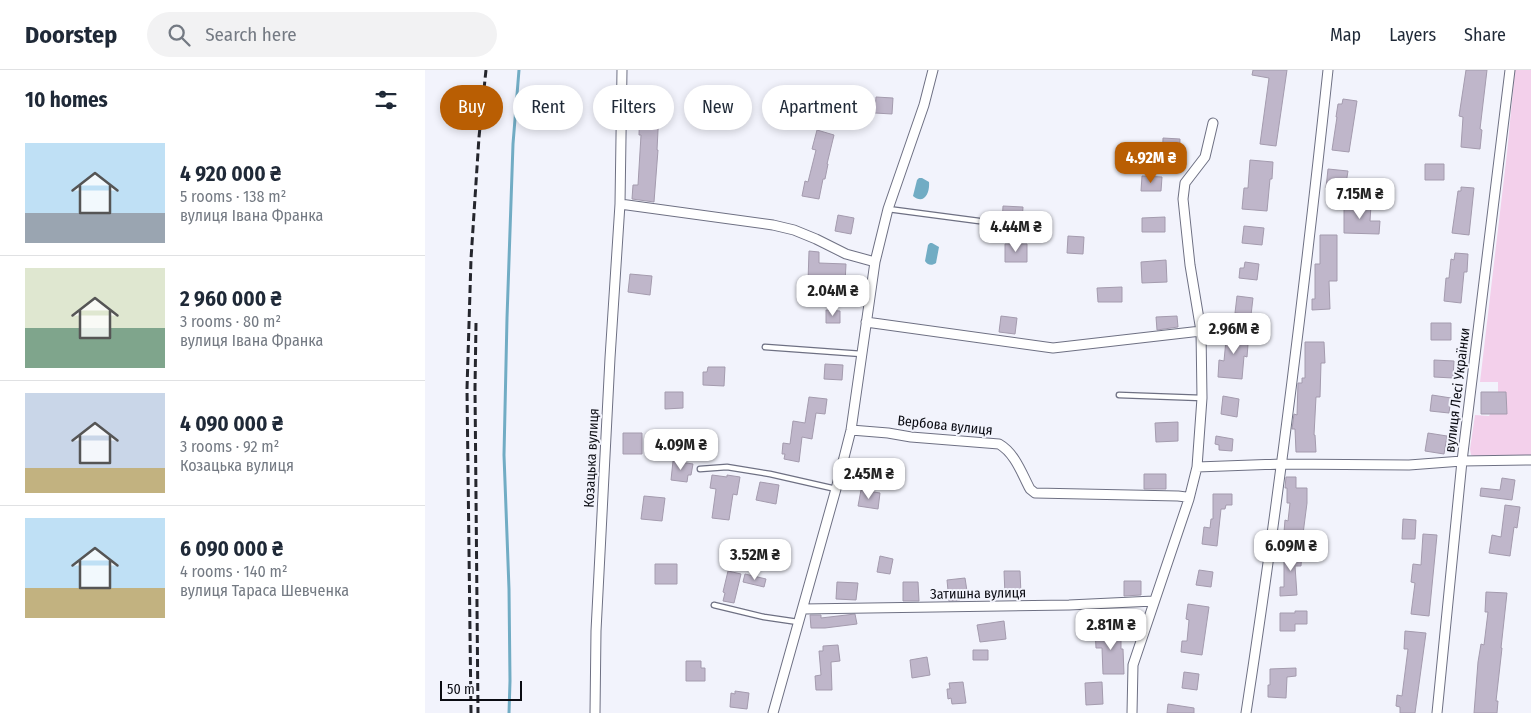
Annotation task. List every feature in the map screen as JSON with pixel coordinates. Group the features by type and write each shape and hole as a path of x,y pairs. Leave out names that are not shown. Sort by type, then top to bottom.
{"street":[{"name":"Козацька вулиця","path":"595,713 597,611 620,204 622,70"},
{"path":"773,713 851,430 875,262 889,208 924,106 933,70"},
{"path":"1246,713 1262,608 1310,242 1329,70"},
{"name":"вулиця Лесі Українки","path":"1437,713 1462,461 1510,70"},
{"path":"1132,713 1133,665 1189,498 1197,467 1202,398 1201,331 1189,265 1183,199 1185,183 1205,157 1213,123"},
{"path":"620,204 773,225 794,230 846,254 875,262"},
{"path":"867,322 1053,348 1201,331"},
{"name":"Вербова вулиця","path":"851,430 999,444 1011,454 1030,489 1035,494 1178,496 1189,498"},
{"path":"1197,467 1281,464 1409,465 1462,461 1531,460"},
{"name":"Затишна вулиця","path":"803,608 1069,605 1154,601"}],"lane":[{"path":"889,208 979,222"},
{"path":"765,347 862,354"},
{"path":"1119,395 1202,398"},
{"path":"700,469 727,467 770,474 836,489"},
{"path":"714,605 764,617 798,622"}],"shaded area":[{"path":"1515,70 1531,70 1531,455 1474,456 1471,455 1470,449 1475,415 1507,414 1506,392 1498,392 1498,382 1480,382"}],"water":[{"path":"919,178 929,182 926,196 920,199 913,196"},
{"path":"930,243 939,247 936,263 931,265 925,261"}],"building":[{"path":"1253,70 1287,70 1276,146 1260,144 1269,78 1252,75"},
{"path":"1466,70 1487,70 1480,129 1482,130 1480,149 1461,147 1463,117 1459,116"},
{"path":"876,97 893,98 892,114 876,113"},
{"path":"1343,99 1357,101 1349,152 1332,150 1338,104 1342,104"},
{"path":"639,130 658,130 654,202 632,199 633,185 638,185 641,135 639,135"},
{"path":"817,130 834,135 819,199 802,196 805,181 808,182 816,150 812,149"},
{"path":"1163,138 1180,139 1179,159 1172,159 1172,169 1162,169"},
{"path":"1250,160 1273,162 1267,211 1242,209 1244,188 1248,188"},
{"path":"1425,164 1444,164 1444,180 1425,180"},
{"path":"1328,169 1348,171 1345,190 1326,188"},
{"path":"1142,176 1162,177 1161,191 1141,191"},
{"path":"1461,187 1474,188 1469,235 1452,233 1458,191 1461,191"},
{"path":"1344,205 1371,205 1370,221 1380,221 1379,234 1344,233"},
{"path":"1003,206 1023,207 1022,224 1002,224"},
{"path":"838,215 854,218 851,234 835,231"},
{"path":"1165,217 1165,232 1142,232 1142,218"},
{"path":"1244,226 1264,228 1262,245 1242,243"},
{"path":"1320,235 1337,235 1337,281 1329,281 1330,309 1312,310 1312,299 1315,299 1315,264 1320,264"},
{"path":"1068,236 1084,237 1083,254 1067,253"},
{"path":"1005,244 1027,244 1027,262 1005,262"},
{"path":"809,251 819,252 819,263 846,264 845,283 808,282"},
{"path":"1455,253 1468,254 1467,272 1464,272 1461,303 1444,301 1446,278 1449,278 1451,259 1454,260"},
{"path":"1166,260 1167,282 1142,283 1141,262"},
{"path":"1245,262 1259,264 1257,280 1239,278 1240,268 1244,268"},
{"path":"630,274 652,276 650,295 628,292"},
{"path":"1122,287 1122,302 1098,302 1097,288"},
{"path":"1237,296 1253,298 1251,315 1235,313"},
{"path":"826,310 840,311 840,323 826,323"},
{"path":"1001,316 1017,318 1015,334 999,332"},
{"path":"1177,316 1178,327 1157,330 1156,317"},
{"path":"1431,323 1451,323 1451,340 1431,340"},
{"path":"1227,329 1249,332 1247,357 1244,356 1242,379 1218,377 1219,360 1224,361"},
{"path":"1305,342 1324,342 1325,363 1321,363 1320,397 1316,397 1314,435 1316,452 1296,452 1295,429 1292,429 1294,414 1297,415 1298,383 1302,383 1302,378 1305,378"},
{"path":"1434,360 1454,361 1453,378 1434,377"},
{"path":"825,364 843,365 842,380 824,379"},
{"path":"708,367 725,367 724,386 703,385 703,372 707,372"},
{"path":"665,392 683,392 683,408 665,409"},
{"path":"1481,392 1506,392 1507,414 1481,414"},
{"path":"1432,395 1451,398 1449,413 1430,411"},
{"path":"1223,396 1239,399 1237,417 1221,414"},
{"path":"809,397 827,399 825,414 816,413 812,439 802,437 799,462 784,459 785,454 782,454 783,443 790,444 793,421 805,423"},
{"path":"1178,422 1178,441 1156,442 1155,423"},
{"path":"623,433 642,433 642,454 623,454"},
{"path":"1428,433 1447,436 1444,454 1425,451"},
{"path":"1216,436 1233,439 1232,451 1219,450 1219,445 1215,444"},
{"path":"673,461 693,464 691,475 688,475 687,482 671,480"},
{"path":"1144,474 1166,474 1166,489 1144,489"},
{"path":"712,475 740,477 737,495 733,494 729,520 712,518 716,489 710,488"},
{"path":"1286,477 1296,477 1296,488 1307,488 1303,534 1284,532 1285,520 1288,521 1290,503 1287,503"},
{"path":"1502,478 1515,480 1512,500 1480,496 1481,488 1500,490"},
{"path":"760,482 779,485 776,504 756,500"},
{"path":"861,490 880,493 878,509 858,506"},
{"path":"1213,494 1232,494 1232,505 1226,505 1225,509 1221,509 1217,546 1202,544 1204,527 1210,528 1211,519 1213,519"},
{"path":"644,496 665,498 662,521 641,519"},
{"path":"1505,505 1520,507 1517,528 1514,527 1510,556 1489,553 1492,535 1501,537"},
{"path":"1403,519 1416,520 1415,539 1402,539"},
{"path":"1423,534 1437,535 1429,616 1411,614 1415,583 1411,582 1413,564 1421,565"},
{"path":"1284,549 1302,550 1301,566 1295,566 1297,595 1280,596 1280,587 1284,587"},
{"path":"880,556 893,559 890,574 877,572"},
{"path":"655,564 677,564 677,584 655,584"},
{"path":"1199,570 1213,572 1211,587 1196,585"},
{"path":"728,571 741,574 734,603 723,601"},
{"path":"1004,571 1020,571 1021,594 1005,595"},
{"path":"745,574 766,579 764,587 743,582"},
{"path":"965,578 967,591 959,592 960,600 949,601 947,580"},
{"path":"1124,581 1141,581 1141,595 1124,596"},
{"path":"837,582 858,583 856,600 836,599"},
{"path":"903,582 918,582 919,601 903,601"},
{"path":"1486,592 1507,593 1496,701 1498,701 1497,713 1474,713 1478,662 1481,644 1484,645 1488,612 1485,612"},
{"path":"1188,604 1209,607 1202,655 1181,652 1182,641 1187,641 1189,620 1186,619"},
{"path":"1295,611 1307,611 1307,624 1295,624 1295,631 1280,631 1280,613 1295,613"},
{"path":"855,614 857,624 811,628 810,615 821,615 821,618"},
{"path":"1004,621 1006,639 980,642 977,625"},
{"path":"1095,630 1115,630 1115,633 1121,633 1124,674 1103,674 1102,648 1096,648"},
{"path":"1405,631 1426,633 1415,713 1400,713 1400,707 1396,706 1397,695 1402,696 1408,649 1404,649"},
{"path":"838,645 840,661 831,662 832,690 816,690 815,676 821,675 819,651 823,651 823,646"},
{"path":"973,650 988,650 988,660 973,660"},
{"path":"927,657 930,675 912,678 910,660"},
{"path":"686,661 701,661 701,668 705,668 705,681 686,681"},
{"path":"1296,668 1296,676 1287,677 1286,698 1268,697 1270,669"},
{"path":"1184,672 1199,674 1197,690 1182,688"},
{"path":"963,682 966,703 952,704 951,698 948,699 947,689 950,689 949,683"},
{"path":"1102,682 1103,704 1086,705 1085,683"},
{"path":"735,691 749,693 747,709 730,707 731,693 735,694"},
{"path":"1168,704 1194,708 1194,713 1167,713"}],"waterway":[{"path":"509,713 509,589 504,455 513,144 519,70"}],"railway":[{"path":"471,713 467,389 471,259 479,137 486,70"},
{"path":"476,323 478,713"}]}
